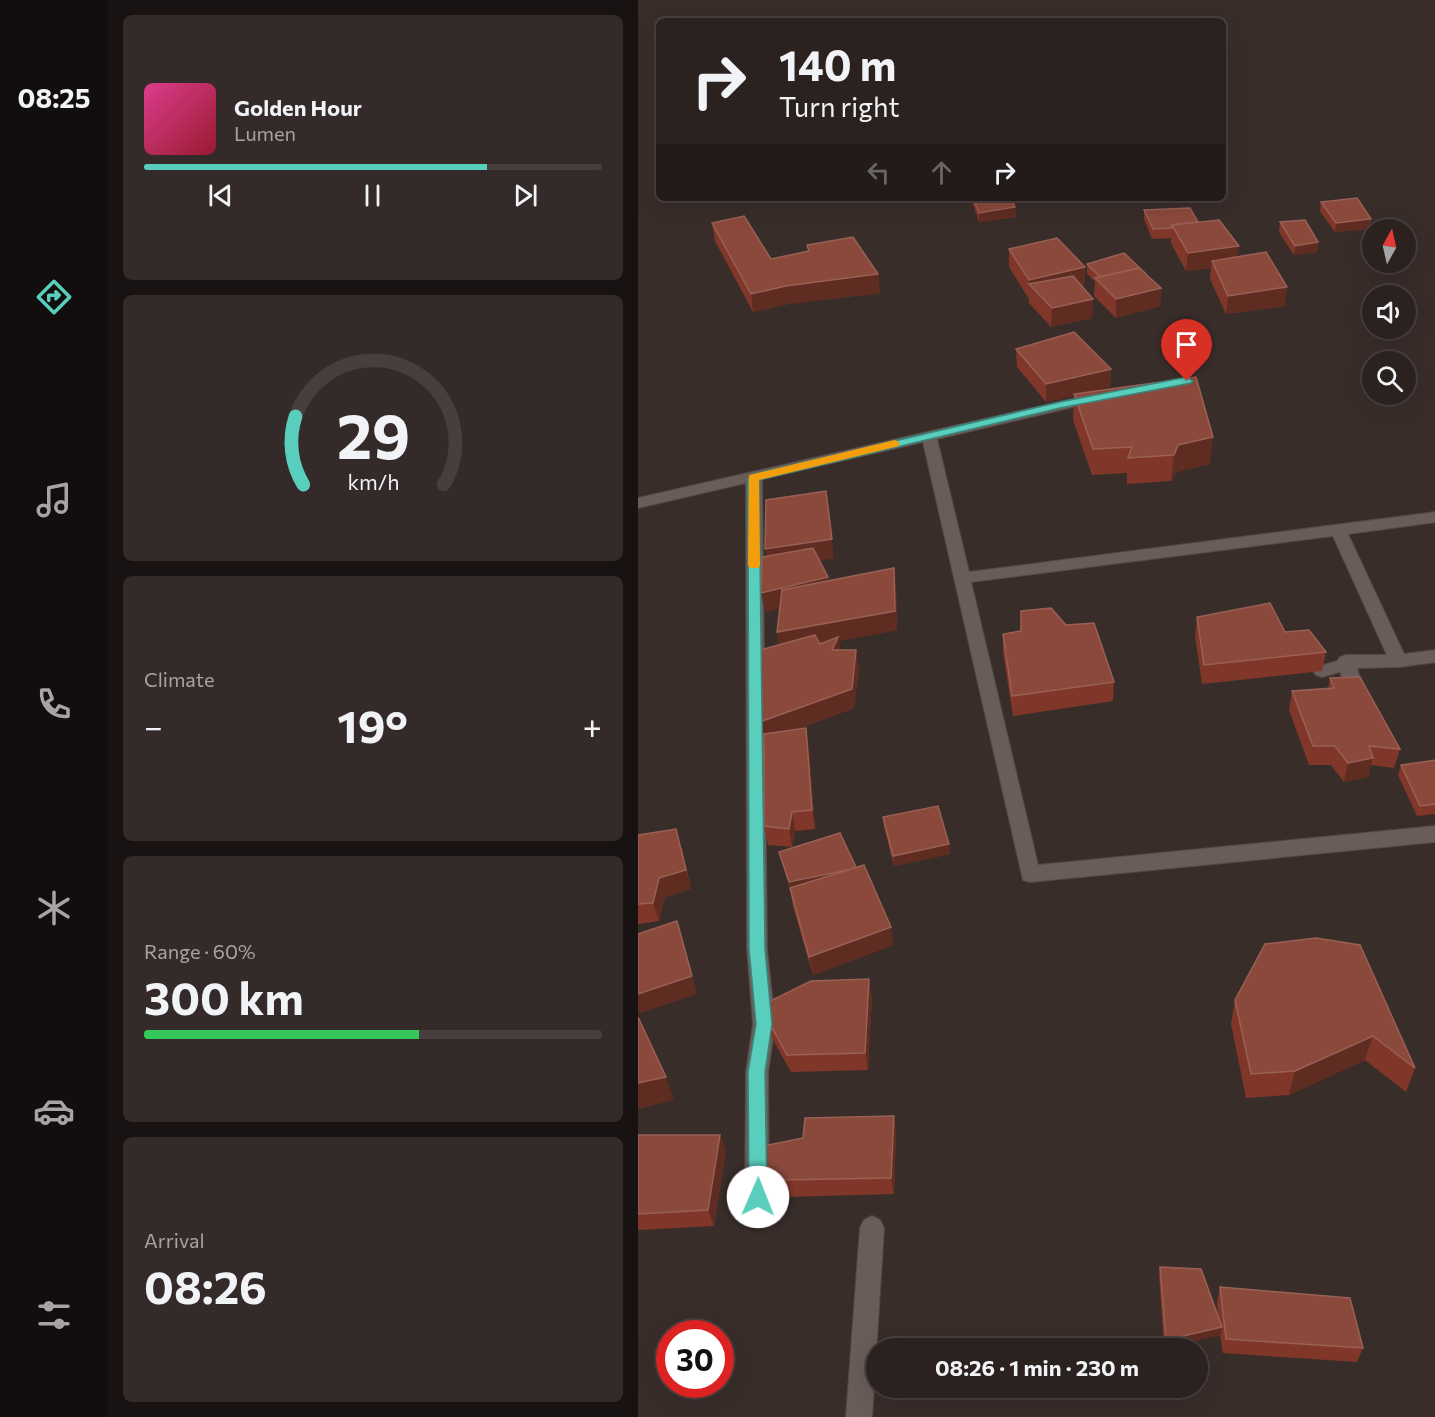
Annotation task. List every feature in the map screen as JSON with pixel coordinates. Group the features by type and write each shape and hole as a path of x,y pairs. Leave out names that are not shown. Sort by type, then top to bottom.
{"street":[{"path":"638,503 1116,393"},
{"path":"929,436 1030,874 1436,834"},
{"path":"754,478 757,949 764,1024 757,1072 757,1213"},
{"path":"962,578 1436,517"},
{"path":"1338,530 1399,661"},
{"path":"1356,696 1346,661 1399,661 1436,656"},
{"path":"1322,671 1361,661"},
{"path":"859,1417 872,1228"}],"building":[{"path":"1357,198 1371,219 1336,223 1321,202"},
{"path":"974,201 1012,201 1015,207 979,213"},
{"path":"1190,208 1198,222 1172,225 1172,228 1153,229 1144,210"},
{"path":"744,216 771,259 809,251 807,245 853,237 878,274 786,286 751,294 712,223"},
{"path":"1219,220 1239,246 1188,253 1172,225"},
{"path":"1305,220 1318,242 1295,246 1280,222"},
{"path":"1057,238 1085,267 1029,280 1009,249"},
{"path":"1266,252 1287,287 1228,296 1212,261"},
{"path":"1124,253 1145,273 1139,268 1100,277 1087,264"},
{"path":"1139,268 1161,288 1116,299 1095,278"},
{"path":"1073,276 1093,299 1052,308 1029,284"},
{"path":"1074,332 1111,369 1046,384 1016,349"},
{"path":"1196,377 1213,437 1178,445 1174,455 1128,458 1132,447 1093,449 1074,394"},
{"path":"826,491 832,539 765,549 766,500"},
{"path":"813,548 828,577 761,593 762,557"},
{"path":"894,568 895,611 777,632 782,590"},
{"path":"1270,603 1285,632 1309,630 1326,652 1204,665 1197,617"},
{"path":"1051,608 1066,625 1094,623 1114,682 1012,696 1003,634 1021,631 1021,611"},
{"path":"815,635 820,644 838,637 832,650 856,650 852,689 751,725 760,650"},
{"path":"1360,677 1400,749 1369,746 1373,758 1348,763 1335,746 1313,746 1292,691 1334,688 1330,678"},
{"path":"806,728 812,810 792,812 789,829 764,826 764,734"},
{"path":"1436,760 1436,804 1420,806 1401,765"},
{"path":"938,806 949,844 893,856 883,817"},
{"path":"676,829 686,870 659,878 653,903 638,904 638,835"},
{"path":"840,833 856,867 789,882 779,852"},
{"path":"864,865 891,927 809,957 790,888"},
{"path":"677,921 692,976 638,994 638,934"},
{"path":"1316,938 1360,945 1415,1068 1373,1036 1295,1071 1251,1074 1235,1000 1265,944"},
{"path":"869,979 865,1053 787,1055 760,1006 811,981"},
{"path":"638,1017 666,1077 638,1083"},
{"path":"894,1116 891,1178 779,1180 753,1148 803,1138 805,1118"},
{"path":"638,1135 720,1135 708,1210 638,1214"},
{"path":"1160,1267 1201,1269 1222,1327 1166,1338"},
{"path":"1220,1287 1350,1298 1363,1348 1226,1339"}],"slow traffic":[{"path":"754,565 754,478 895,444"}],"route":[{"path":"758,1197 757,1072 764,1024 757,949 754,478 1060,405 1187,381"}]}
